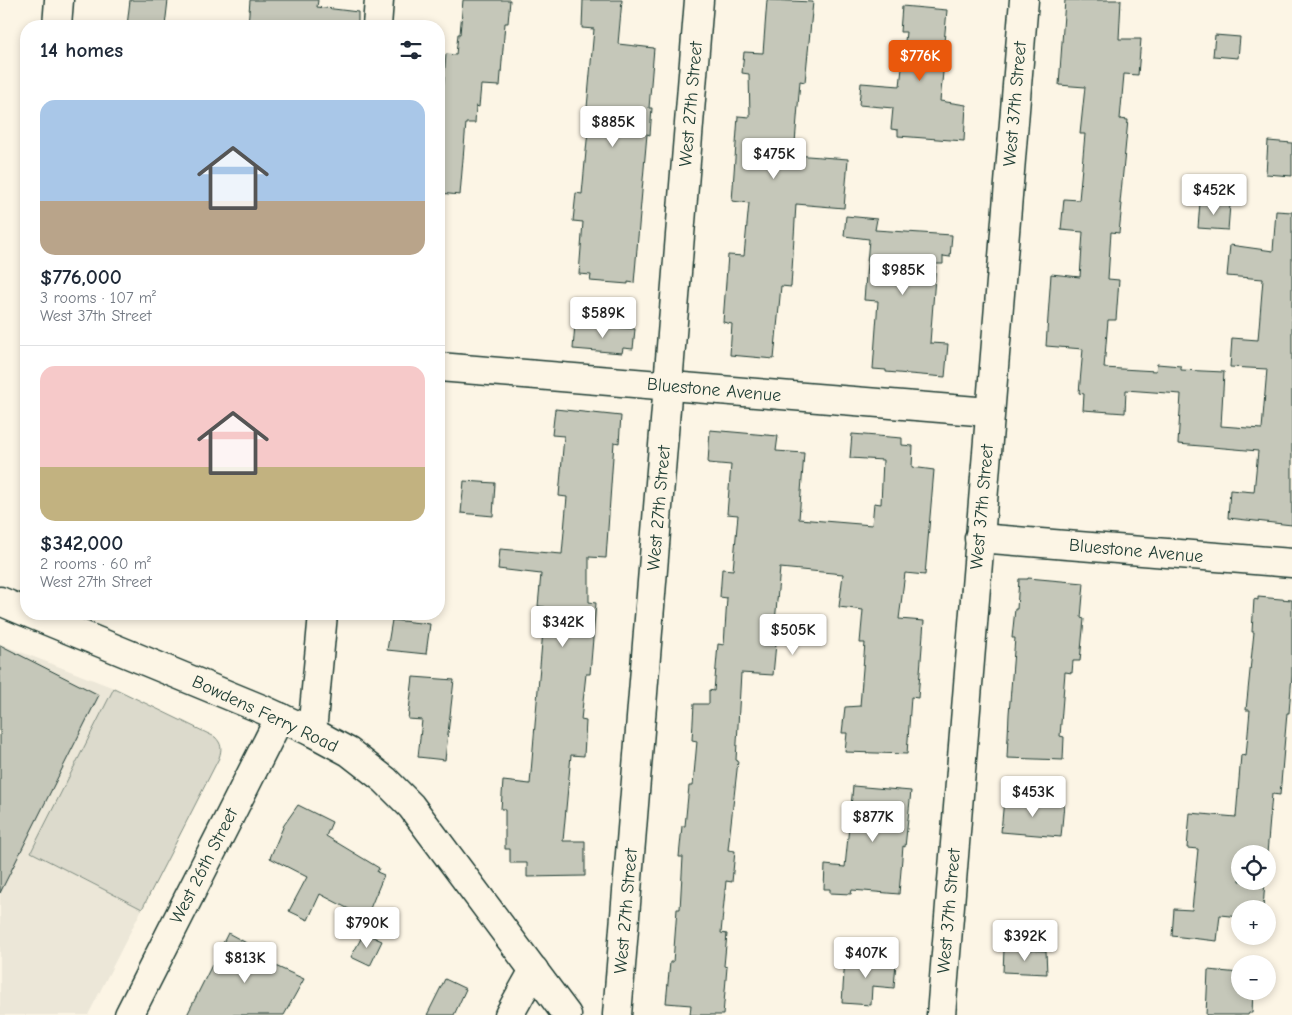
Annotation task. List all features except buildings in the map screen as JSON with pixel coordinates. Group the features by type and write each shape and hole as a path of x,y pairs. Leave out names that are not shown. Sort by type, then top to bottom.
{"street":[{"path":"57,20 59,0"},
{"path":"377,20 379,0"},
{"name":"West 27th Street","path":"617,1015 700,0"},
{"name":"West 37th Street","path":"941,1015 1024,0"},
{"name":"Bluestone Avenue","path":"445,367 989,412"},
{"name":"Bluestone Avenue","path":"979,538 1292,563"},
{"path":"0,601 20,609"},
{"name":"Bowdens Ferry Road","path":"46,620 280,717 349,752 385,780 411,806 567,1015"},
{"path":"312,732 322,620"},
{"name":"West 26th Street","path":"129,1015 280,717"},
{"path":"509,1015 534,970"}],"shaded area":[{"path":"0,644 114,688 31,852 142,909 88,1015 0,1015"},
{"path":"114,688 215,737 221,747 219,758 142,909 31,852"}]}
